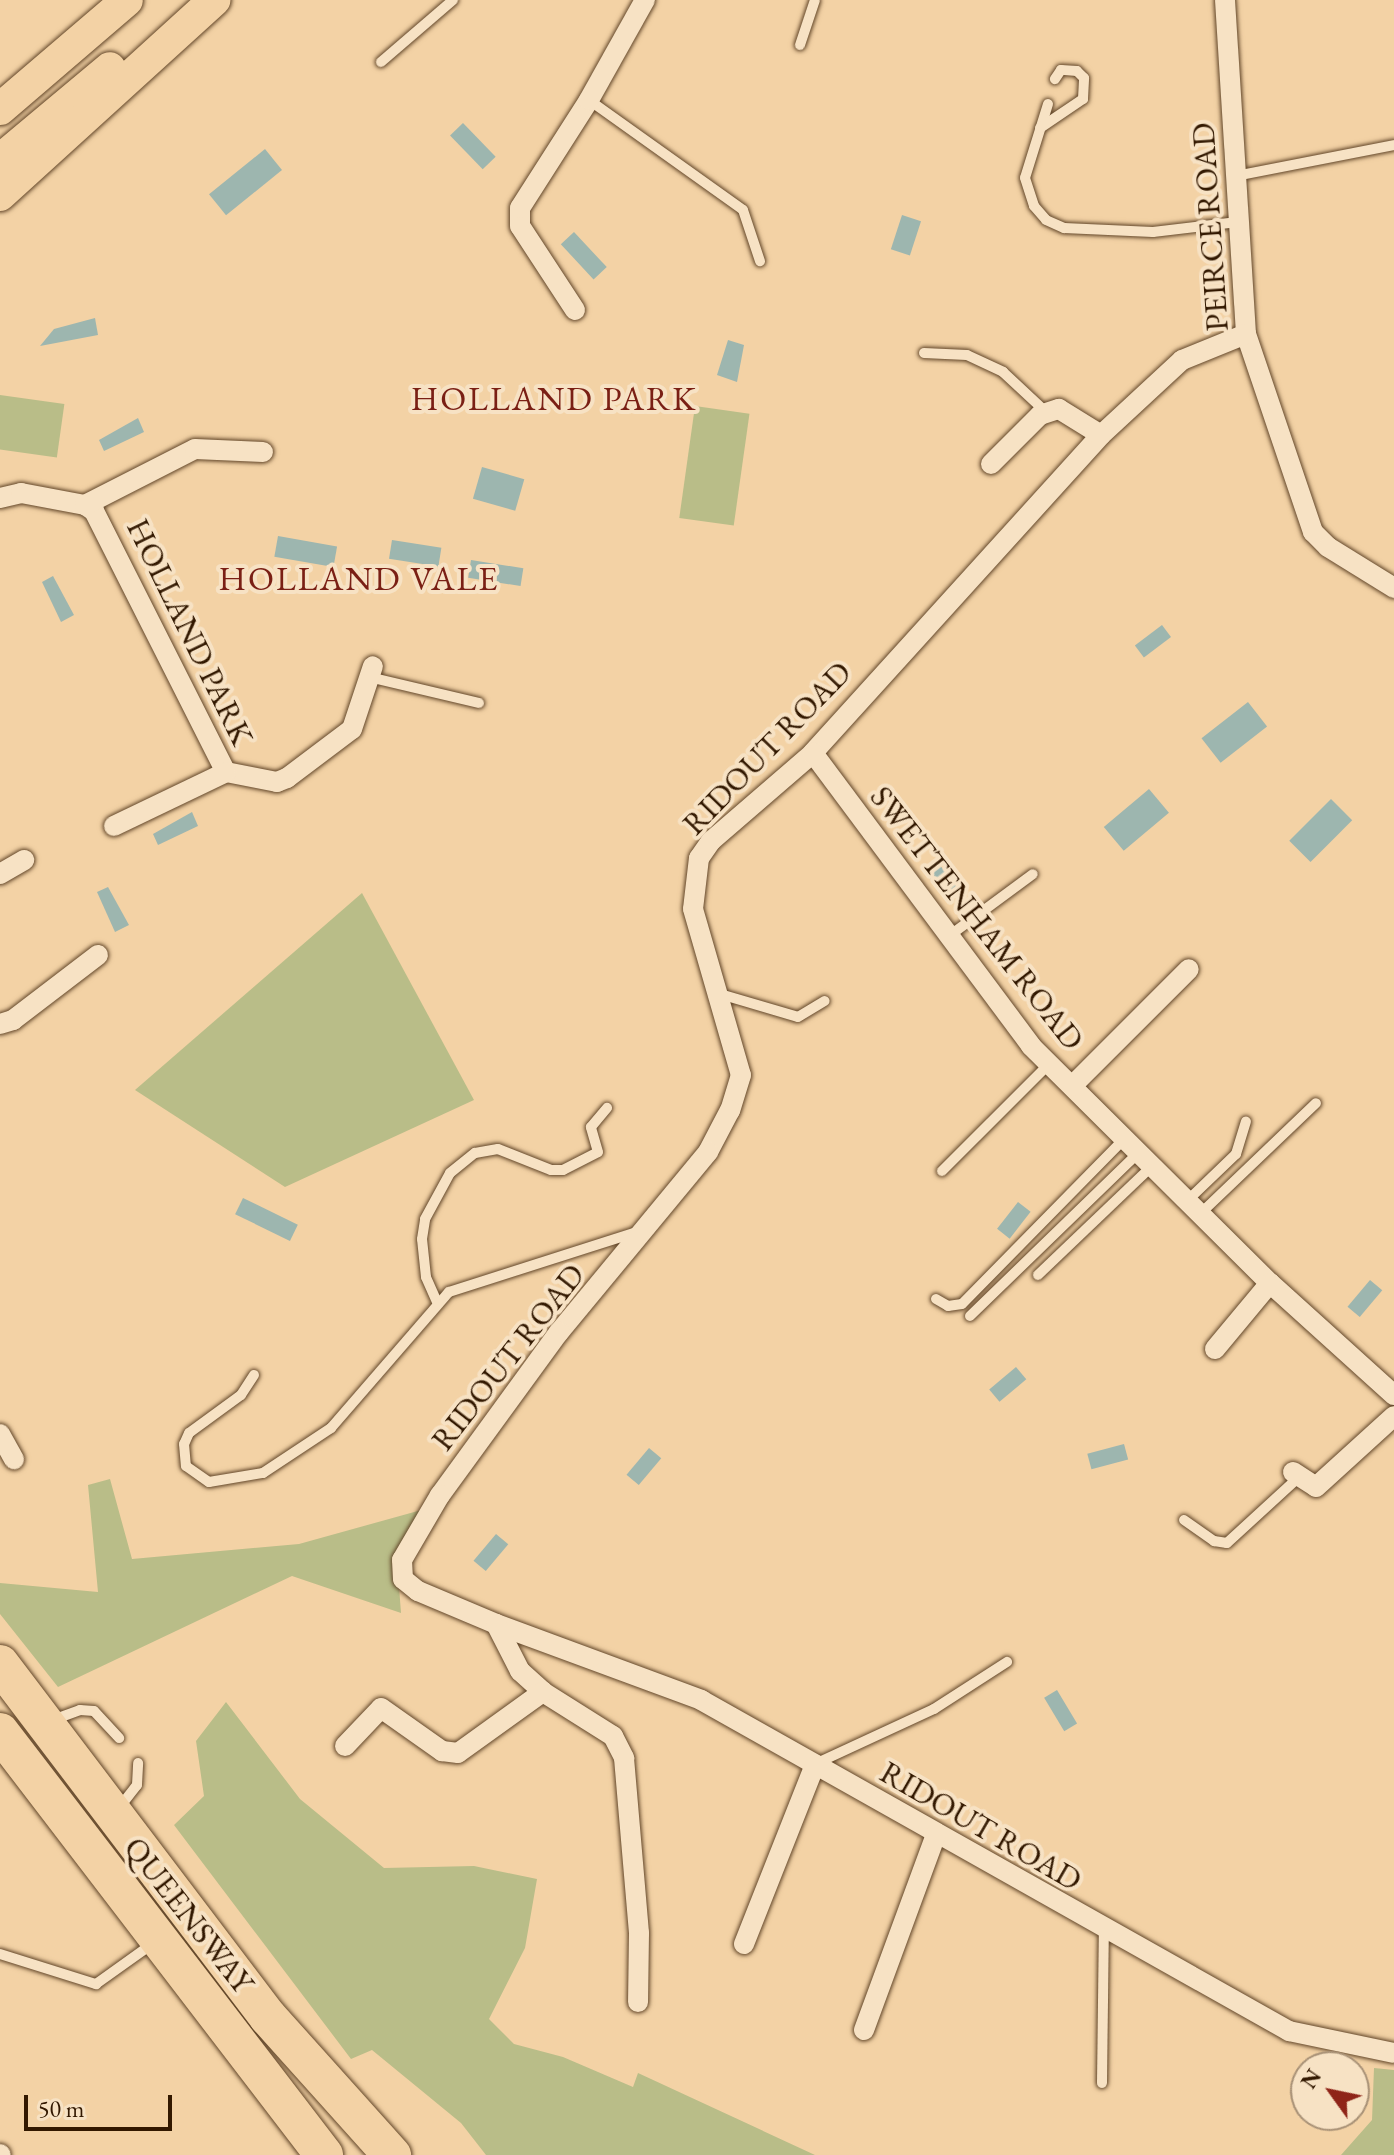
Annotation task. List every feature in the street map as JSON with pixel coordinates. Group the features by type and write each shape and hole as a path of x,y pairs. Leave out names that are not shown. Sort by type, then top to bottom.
{"highway":[{"name":"QUEENSWAY","path":"0,1664 268,2017 392,2155"},
{"name":"QUEENSWAY","path":"0,1732 157,1941 324,2155"}],"main road":[{"path":"0,80 118,0"},
{"path":"0,109 127,0"},
{"path":"0,160 198,0"},
{"path":"0,195 214,0"}],"street":[{"path":"575,310 520,226 520,208 589,100 645,0"},
{"name":"PEIRCE ROAD","path":"1225,0 1246,334 1313,532 1328,547 1394,588"},
{"name":"RIDOUT ROAD","path":"1246,334 1182,360 1101,435 813,753 711,841 699,858 693,909 741,1075 708,1152 650,1228 491,1422 402,1560 403,1579 418,1591 496,1624 701,1700 1104,1930 1289,2031 1394,2053"},
{"path":"991,464 1047,413 1059,409 1101,435"},
{"name":"HOLLAND PARK","path":"85,505 186,452 234,448 263,452"},
{"name":"HOLLAND PARK","path":"0,498 21,493 85,505 102,521 226,772 277,782 287,778 352,729 371,671"},
{"name":"SWETTENHAM ROAD","path":"813,753 1049,1064 1270,1283 1394,1395"},
{"path":"114,826 226,772"},
{"path":"0,874 24,860"},
{"path":"0,1024 13,1020 98,955"},
{"path":"1072,1086 1189,969"},
{"path":"1215,1349 1270,1283"},
{"path":"1296,1474 1316,1487 1394,1416"},
{"path":"0,1434 14,1459"},
{"path":"496,1624 520,1671 543,1692 613,1736 624,1758 639,1933 638,2002"},
{"path":"345,1746 381,1708 442,1751 458,1753 543,1692"},
{"path":"744,1944 814,1765"},
{"path":"864,2030 936,1834"}],"lane":[{"path":"381,62 453,0"},
{"path":"800,45 815,0"},
{"path":"1040,128 1083,99 1084,78 1077,71 1061,70 1055,79"},
{"path":"589,100 743,210 760,261"},
{"path":"1048,104 1025,178 1034,206 1046,220 1064,228 1153,232 1237,222"},
{"path":"1236,176 1394,145"},
{"path":"924,353 967,355 1003,372 1047,413"},
{"path":"371,671 479,703"},
{"path":"949,936 1033,874"},
{"path":"720,994 798,1017 825,1001"},
{"path":"942,1171 1049,1064"},
{"path":"1194,1207 1316,1103"},
{"path":"437,1302 426,1277 422,1239 425,1219 450,1173 475,1153 498,1149 563,1170 598,1152 591,1127 607,1108"},
{"path":"1194,1207 1236,1154 1246,1121"},
{"path":"1038,1275 1138,1152"},
{"path":"936,1299 948,1306 962,1304 1138,1152"},
{"path":"970,1316 1138,1152"},
{"path":"254,1375 241,1395 189,1433 184,1444 186,1466 209,1482 263,1473 331,1428 437,1302 449,1292 535,1262 650,1228"},
{"path":"1184,1520 1214,1541 1227,1543 1296,1474"},
{"path":"814,1765 921,1716 1007,1662"},
{"path":"44,1723 80,1710 94,1711 119,1738"},
{"path":"113,1816 137,1785 138,1763"},
{"path":"1102,2083 1104,1930"},
{"path":"0,1954 96,1984 157,1941"}],"green space":[{"path":"0,395 64,404 57,458 0,450"},
{"path":"695,406 749,414 734,526 679,518"},
{"path":"362,893 474,1100 285,1187 135,1090"},
{"path":"110,1479 132,1559 299,1544 425,1509 397,1560 401,1613 292,1576 58,1687 0,1614 0,1583 98,1592 88,1485"},
{"path":"226,1702 300,1799 384,1868 474,1866 537,1879 525,1948 489,2019 514,2044 563,2057 633,2087 638,2073 815,2155 486,2155 461,2123 372,2050 351,2059 174,1825 204,1796 196,1741"},
{"path":"1374,2068 1394,2070 1394,2155 1341,2155 1362,2131 1370,2131"}],"water":[{"path":"463,123 496,157 483,169 450,136"},
{"path":"265,149 282,170 226,215 209,194"},
{"path":"902,215 921,221 910,255 891,249"},
{"path":"574,232 607,267 594,279 561,244"},
{"path":"95,318 98,335 40,346 54,329"},
{"path":"728,340 744,345 737,382 717,375"},
{"path":"138,418 144,432 104,451 99,440"},
{"path":"482,467 524,479 515,511 473,499"},
{"path":"278,536 337,546 333,567 274,557"},
{"path":"392,540 441,548 438,567 389,559"},
{"path":"471,560 523,568 521,586 468,578"},
{"path":"53,576 74,615 61,622 42,582"},
{"path":"1162,625 1171,637 1144,657 1135,645"},
{"path":"1248,702 1267,726 1221,763 1202,738"},
{"path":"1149,789 1169,813 1124,851 1104,827"},
{"path":"1331,799 1352,820 1310,862 1289,841"},
{"path":"192,812 198,826 158,845 153,834"},
{"path":"938,863 959,889 946,899 926,873"},
{"path":"108,887 129,925 115,932 97,892"},
{"path":"243,1198 298,1225 290,1241 235,1214"},
{"path":"1018,1202 1031,1212 1010,1239 997,1229"},
{"path":"1370,1280 1382,1290 1360,1317 1348,1307"},
{"path":"1016,1367 1026,1379 999,1402 989,1389"},
{"path":"1124,1444 1128,1459 1091,1469 1087,1454"},
{"path":"649,1448 661,1458 639,1485 627,1475"},
{"path":"496,1534 508,1544 486,1571 474,1561"},
{"path":"1057,1690 1077,1723 1064,1731 1044,1698"}],"district":[{"name":"HOLLAND PARK","path":"554,399"},
{"name":"HOLLAND VALE","path":"359,579"}]}
